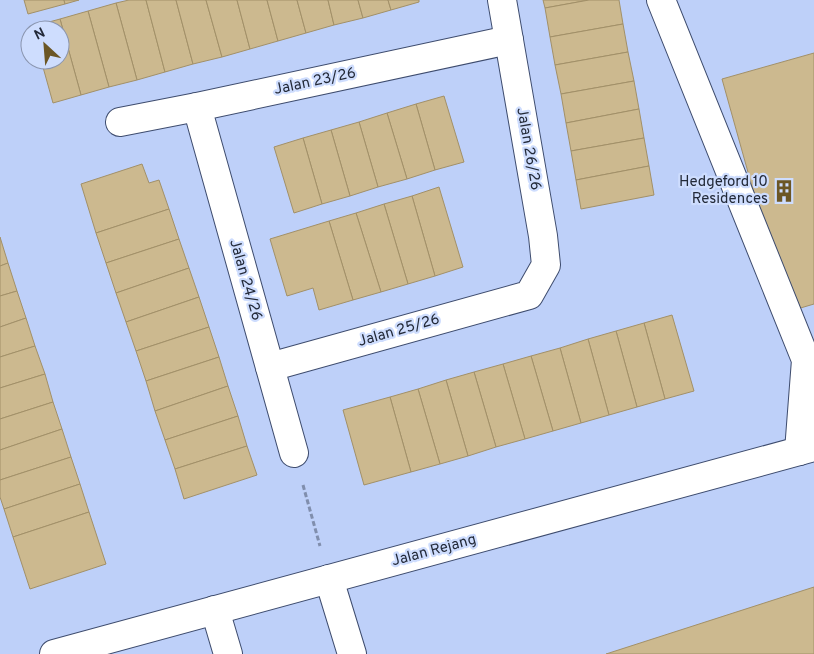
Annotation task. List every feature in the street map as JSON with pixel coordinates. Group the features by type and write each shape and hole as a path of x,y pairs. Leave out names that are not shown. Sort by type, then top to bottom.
{"street":[{"name":"Jalan 26/26","path":"502,0 543,236 546,264 529,294"},
{"path":"662,0 810,359 806,449"},
{"name":"Jalan 23/26","path":"120,122 509,40"},
{"name":"Jalan 24/26","path":"197,107 294,453"},
{"name":"Jalan 25/26","path":"270,367 529,294"},
{"name":"Jalan Rejang","path":"54,654 124,645 215,610 806,449"},
{"path":"329,579 352,654"},
{"path":"215,610 228,654"}],"path":[{"path":"294,453 329,579"}],"building":[{"path":"24,0 64,0 65,4 28,14"},
{"path":"64,0 79,0 65,4"},
{"path":"129,0 146,0 165,72 137,80 116,3"},
{"path":"146,0 176,0 193,64 165,72"},
{"path":"176,0 206,0 222,57 193,64"},
{"path":"206,0 237,0 250,49 222,57"},
{"path":"237,0 267,0 278,41 250,49"},
{"path":"267,0 297,0 306,33 278,41"},
{"path":"297,0 328,0 334,25 306,33"},
{"path":"328,0 358,0 363,18 334,25"},
{"path":"358,0 388,0 391,10 363,18"},
{"path":"388,0 419,0 419,2 391,10"},
{"path":"543,0 589,0 545,8"},
{"path":"589,0 619,0 623,24 550,37 545,8"},
{"path":"116,3 137,80 109,87 88,11"},
{"path":"88,11 109,87 81,95 70,55 70,20 60,19"},
{"path":"623,24 628,52 555,65 550,37"},
{"path":"628,52 634,81 561,94 555,65"},
{"name":"Hedgeford 10 Residences","path":"814,53 814,304 787,312 722,79"},
{"path":"70,55 81,95 53,103 44,70 70,70"},
{"path":"634,81 639,109 566,123 561,94"},
{"path":"444,96 464,162 435,170 416,104"},
{"path":"416,104 435,170 407,179 387,113"},
{"path":"639,109 644,138 571,151 566,123"},
{"path":"387,113 407,179 378,187 359,122"},
{"path":"359,122 378,187 350,196 331,130"},
{"path":"331,130 350,196 322,204 303,138"},
{"path":"303,138 322,204 294,213 274,147"},
{"path":"644,138 649,166 576,180 571,151"},
{"path":"142,164 149,183 159,180 169,209 96,233 81,184"},
{"path":"649,166 654,195 581,209 576,180"},
{"path":"439,187 463,267 435,276 412,196"},
{"path":"412,196 435,276 408,284 384,204"},
{"path":"384,204 408,284 381,292 356,213"},
{"path":"169,209 179,239 106,263 96,233"},
{"path":"356,213 381,292 353,300 329,221"},
{"path":"329,221 353,300 319,310 313,288 287,296 270,239"},
{"path":"0,237 8,263 0,266"},
{"path":"179,239 189,268 116,293 106,263"},
{"path":"8,263 17,291 0,296 0,266"},
{"path":"189,268 199,297 126,322 116,293"},
{"path":"17,291 26,318 0,327 0,296"},
{"path":"199,297 209,327 136,351 126,322"},
{"path":"672,315 694,391 665,399 644,323"},
{"path":"26,318 35,346 0,357 0,327"},
{"path":"644,323 665,399 637,407 616,331"},
{"path":"209,327 219,357 146,381 136,351"},
{"path":"616,331 637,407 609,415 588,339"},
{"path":"588,339 609,415 581,423 560,348"},
{"path":"35,346 45,374 0,388 0,357"},
{"path":"560,348 581,423 553,431 531,356"},
{"path":"531,356 553,431 525,439 503,364"},
{"path":"219,357 228,386 155,411 146,381"},
{"path":"503,364 525,439 496,447 474,372"},
{"path":"474,372 496,447 468,456 446,380"},
{"path":"45,374 53,402 0,419 0,388"},
{"path":"446,380 468,456 440,464 418,389"},
{"path":"228,386 238,416 165,440 155,411"},
{"path":"418,389 440,464 411,472 390,397"},
{"path":"390,397 411,472 364,485 343,410"},
{"path":"53,402 62,429 0,450 0,419"},
{"path":"238,416 247,446 175,469 165,440"},
{"path":"62,429 71,457 0,480 0,450"},
{"path":"247,446 257,475 184,499 175,469"},
{"path":"71,457 80,484 4,509 0,497 0,480"},
{"path":"80,484 89,512 13,537 4,509"},
{"path":"89,512 106,564 30,589 13,537"},
{"path":"814,587 814,654 606,654"}],"place":[{"name":"Hedgeford 10 Residences","path":"784,191"}]}
